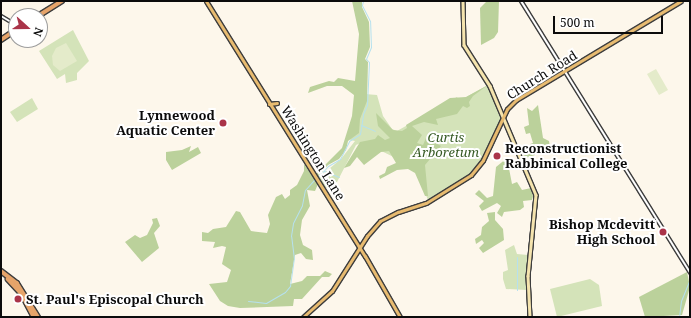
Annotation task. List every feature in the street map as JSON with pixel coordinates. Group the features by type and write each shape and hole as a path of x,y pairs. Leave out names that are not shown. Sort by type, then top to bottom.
{"highway":[{"path":"48,10 62,1"},
{"path":"1,273 22,294 34,317"},
{"path":"1,273 17,284 38,317"}],"main road":[{"name":"Washington Lane","path":"206,1 360,248 400,317"},
{"path":"463,1 462,28 464,45 490,86 536,195 528,276 530,317"},
{"name":"Church Road","path":"303,317 332,291 360,248 380,222 398,212 426,202 472,175 483,160 503,115 516,100 565,72 681,1"},
{"path":"269,104 276,103"}],"street":[{"path":"521,1 690,273"}],"green space":[{"path":"352,1 362,1 362,7 369,22 370,47 365,59 368,62 367,101 360,119 359,133 348,141 346,150 339,159 328,165 318,177 316,174 342,148 352,116 354,95 342,86 327,86 308,93 310,87 329,81 334,82 338,78 355,81 359,34"},
{"path":"487,1 499,1 498,32 494,38 481,45 480,8"},
{"path":"73,30 89,61 77,73 77,80 66,83 65,74 57,79 39,51 44,48 48,48 48,45"},
{"path":"66,43 77,61 60,71 53,65 52,56 56,48"},
{"path":"656,69 668,90 659,95 647,74"},
{"name":"Curtis Arboretum","path":"488,85 502,116 481,161 465,178 428,200 414,167 363,142 356,145 337,182 326,188 318,178 341,159 355,141 350,140 365,94 377,95 383,116 392,129 397,131 457,97 459,101"},
{"path":"488,85 473,96 469,102 470,106 467,108 463,106 457,114 436,119 438,125 424,122 412,126 422,135 417,143 423,145 426,138 441,146 425,165 428,196 425,196 415,173 408,169 397,170 380,179 379,176 385,173 387,167 396,163 389,151 381,152 364,165 357,157 350,166 344,168 360,142 375,139 378,135 385,140 390,138 378,126 376,113 393,130 402,131 407,128 406,125 450,98 466,97"},
{"path":"32,98 38,109 17,122 10,112"},
{"path":"538,105 543,138 549,141 550,147 548,154 539,149 535,155 525,158 523,156 530,153 530,144 533,143 530,133 526,134 524,127 529,125 527,108 532,111"},
{"path":"191,146 189,152 198,147 201,153 172,170 166,160 166,152 182,150"},
{"path":"507,158 512,184 517,182 522,190 531,188 533,196 532,200 523,201 524,207 520,210 504,212 502,217 497,213 501,206 497,203 482,211 479,206 484,201 475,194 479,190 487,198 493,196 496,167"},
{"path":"304,164 318,184 315,191 307,190 310,206 302,220 300,235 303,245 312,250 313,260 306,259 301,253 295,255 290,284 302,281 307,276 320,276 325,271 332,274 329,277 322,277 302,299 294,299 293,306 240,308 228,306 220,301 209,284 227,282 231,270 222,264 226,247 222,246 213,248 215,242 202,241 202,232 208,233 213,229 226,227 236,211 240,212 251,231 267,233 270,224 268,215 276,197 282,194 285,199 290,195 290,190 297,185 304,171"},
{"path":"495,212 495,220 503,229 504,240 483,253 479,248 484,243 482,240 476,244 475,239 481,235 482,227 489,221 487,213"},
{"path":"157,218 160,226 154,233 159,248 142,262 125,242 135,235 140,238 147,235 153,223 152,219"},
{"path":"514,245 517,254 528,255 527,290 506,289 503,279 503,272 508,270 505,250"},
{"path":"687,272 690,287 682,315 645,317 639,297"},
{"path":"590,279 599,285 602,306 557,317 550,289"}],"waterway":[{"path":"318,177 328,166 340,159 349,141 360,134 363,114 367,105 369,62 366,59 371,47 370,21 362,5 363,1"},
{"path":"361,125 375,131"},
{"path":"324,171 339,177"},
{"path":"248,301 266,303 285,292 290,286 294,259 291,236 293,223 302,205 305,190 315,179"},
{"path":"517,257 517,290"},
{"path":"679,317 681,301 690,279"}],"place":[{"name":"Lynnewood Aquatic Center","path":"223,123"},
{"name":"Reconstructionist Rabbinical College","path":"497,156"},
{"name":"Bishop Mcdevitt High School","path":"663,232"},
{"name":"St. Paul's Episcopal Church","path":"18,299"}]}
